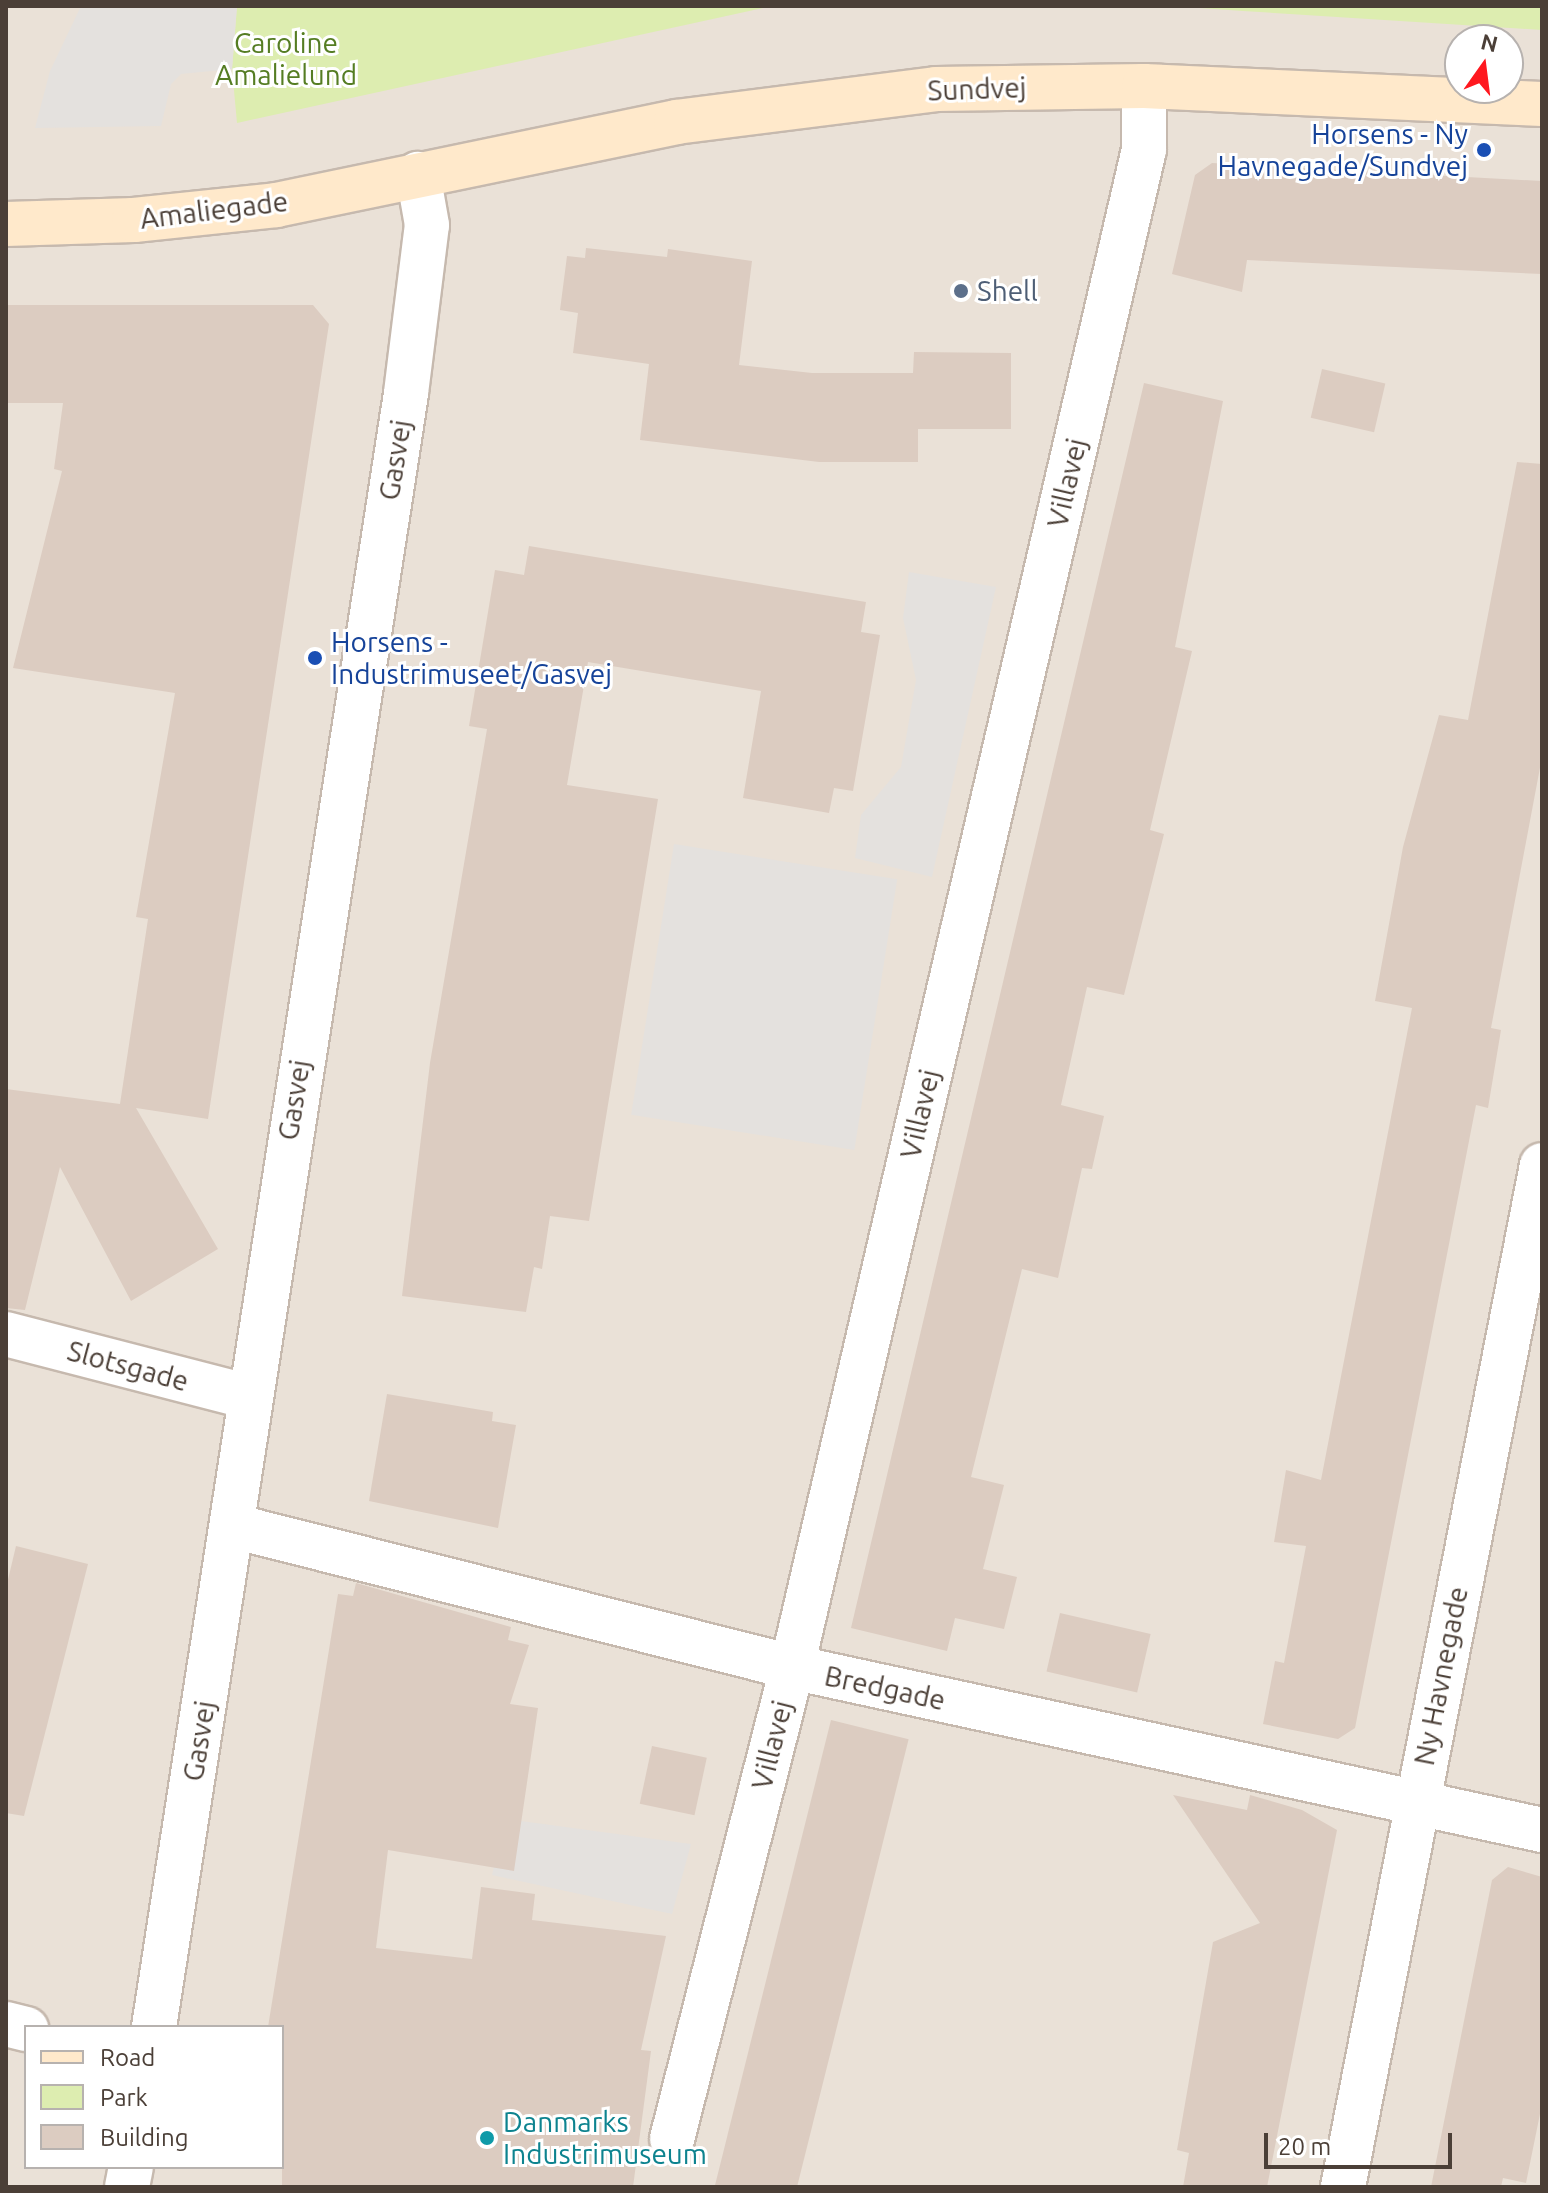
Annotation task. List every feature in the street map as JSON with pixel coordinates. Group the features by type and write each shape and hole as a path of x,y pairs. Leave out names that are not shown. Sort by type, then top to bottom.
{"street":[{"name":"Sundvej","path":"418,174 734,112 936,89 1144,86 1542,104"},
{"name":"Villavej","path":"672,2139 792,1667 1144,150 1144,86"},
{"name":"Amaliegade","path":"6,224 134,220 276,205 418,174"},
{"name":"Gasvej","path":"154,2025 406,393 427,225 418,174"},
{"name":"Ny Havnegade","path":"1343,2187 1542,1165"},
{"name":"Slotsgade","path":"6,1334 250,1397"},
{"name":"Bredgade","path":"233,1526 792,1667 1542,1830"}],"shaded area":[{"path":"6,6 1542,6 1542,2187 6,2187"},
{"path":"81,6 237,6 232,69 181,74 171,84 161,126 35,128 50,71"},
{"path":"909,572 996,587 932,877 855,858 861,815 901,767 916,680 903,618"},
{"path":"674,844 897,879 854,1150 631,1115"},
{"path":"506,1819 691,1844 672,1914 492,1875"}],"green space":[{"name":"Caroline Amalielund","path":"237,6 792,6 763,8 237,123 232,69"},
{"path":"1171,6 1542,6 1542,30 1524,29 1524,24 1448,24"}],"building":[{"path":"1212,163 1542,181 1542,274 1247,260 1242,292 1172,274 1195,175"},
{"path":"586,248 667,257 668,249 752,261 739,365 812,373 913,373 914,352 1011,353 1011,429 918,429 918,462 819,462 640,440 649,364 573,353 578,313 560,310 567,256 585,258"},
{"path":"6,305 313,305 329,324 208,1119 136,1108 218,1249 131,1301 60,1167 25,1310 6,1308 6,1089 120,1104 148,919 136,917 175,693 13,668 62,471 54,469 63,403 6,403"},
{"path":"1322,369 1385,384 1374,432 1311,418"},
{"path":"1144,383 1223,401 1175,647 1192,651 1150,830 1164,834 1124,995 1087,987 1061,1105 1104,1116 1092,1169 1082,1168 1058,1278 1022,1269 971,1477 1004,1485 983,1569 1017,1577 1004,1629 955,1618 947,1651 851,1628"},
{"path":"1517,462 1542,464 1542,757 1491,1028 1501,1030 1488,1108 1476,1105 1355,1728 1338,1739 1263,1724 1275,1661 1284,1663 1306,1546 1274,1542 1286,1470 1321,1480 1412,1008 1375,1001 1403,847 1439,715 1468,720"},
{"path":"529,546 866,602 861,632 880,635 853,791 834,788 829,813 743,798 761,691 588,662 567,785 658,799 589,1221 550,1216 542,1269 534,1267 526,1312 402,1296 430,1063 487,729 469,726 495,570 524,575"},
{"path":"387,1394 493,1412 492,1421 516,1425 498,1528 369,1501"},
{"path":"16,1546 88,1564 24,1816 6,1813 6,1588"},
{"path":"356,1583 511,1627 508,1640 529,1645 510,1704 538,1708 514,1871 388,1850 376,1948 472,1959 481,1887 535,1894 532,1920 666,1936 641,2050 651,2051 633,2187 282,2187 284,2025 268,2025 338,1594 353,1596"},
{"path":"1060,1613 1151,1634 1137,1692 1047,1671"},
{"path":"831,1720 909,1739 797,2187 715,2187"},
{"path":"652,1746 707,1758 695,1815 640,1804"},
{"path":"1173,1795 1247,1810 1250,1795 1302,1810 1337,1830 1267,2187 1183,2187 1189,2153 1177,2150 1213,1942 1260,1923"},
{"path":"1508,1867 1542,1877 1542,2104 1526,2183 1503,2178 1501,2187 1431,2187 1492,1880"}],"place":[{"name":"Horsens - Ny Havnegade/Sundvej","path":"1484,150"},
{"name":"Shell","path":"961,291"},
{"name":"Horsens - Industrimuseet/Gasvej","path":"315,658"},
{"name":"Danmarks Industrimuseum","path":"487,2138"}]}
